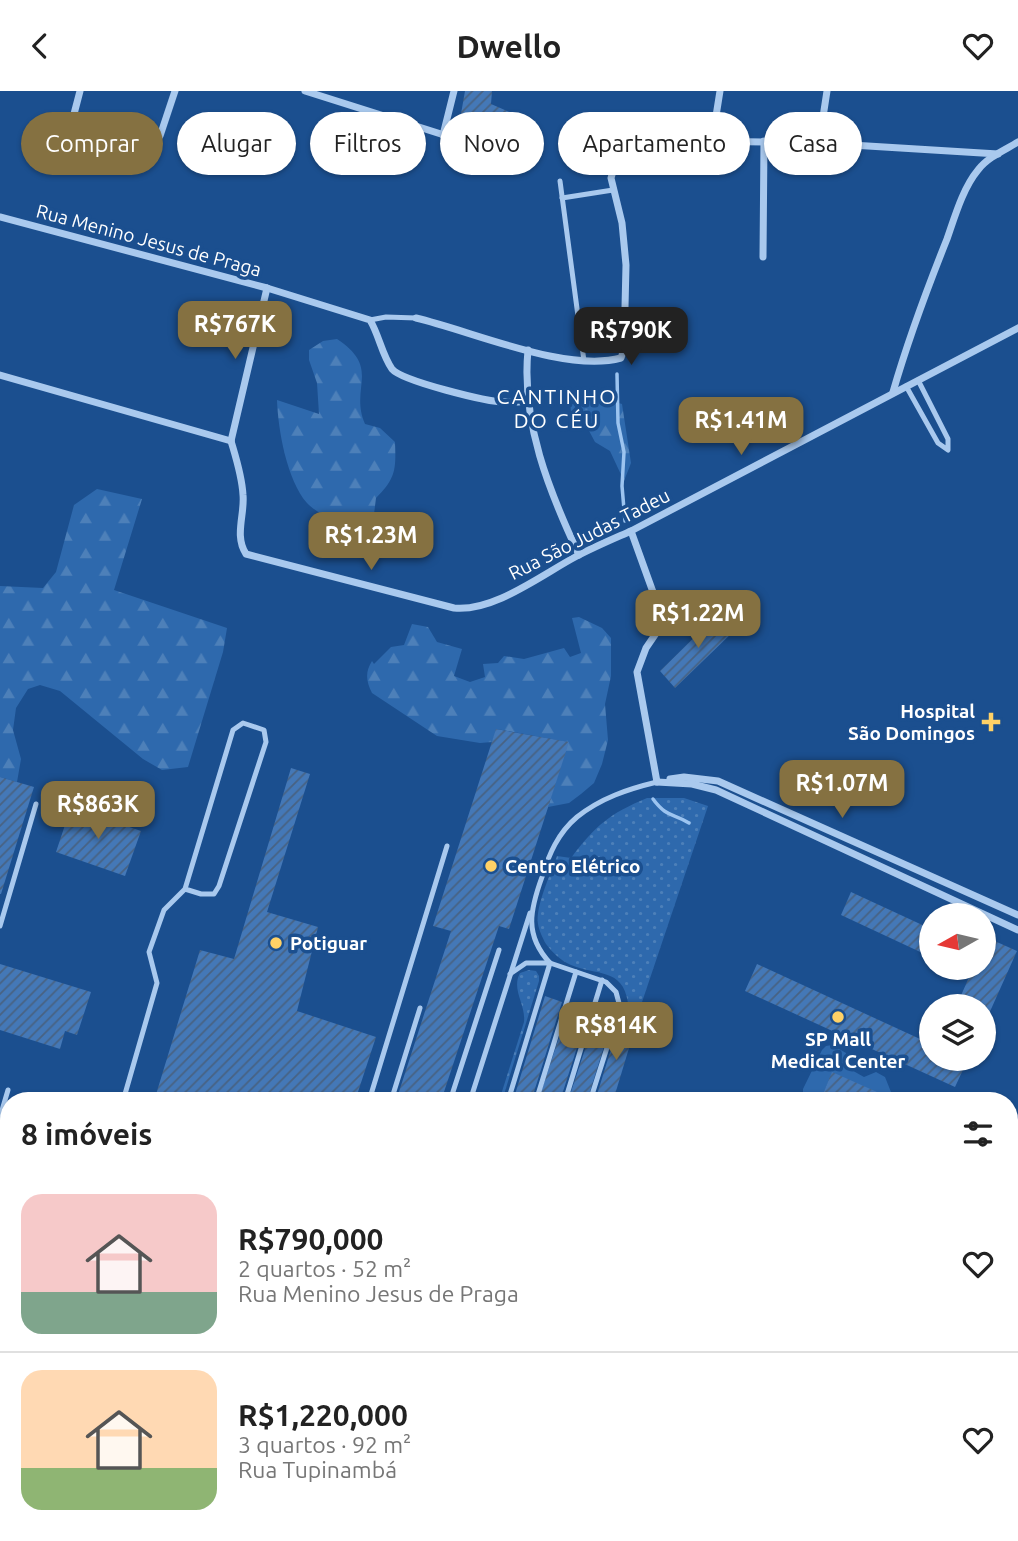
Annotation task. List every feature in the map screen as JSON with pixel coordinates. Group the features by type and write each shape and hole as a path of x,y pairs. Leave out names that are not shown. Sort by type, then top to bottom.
{"street":[{"path":"75,112 80,91"},
{"path":"163,127 175,91"},
{"path":"305,91 440,134"},
{"path":"449,112 454,91"},
{"path":"717,112 720,91"},
{"path":"824,112 827,91"},
{"path":"750,141 764,141 763,257"},
{"path":"893,392 904,352 957,212 978,170 1018,142"},
{"path":"862,146 998,154"},
{"name":"Rua Menino Jesus de Praga","path":"416,318 528,350 584,361 621,358 626,265 622,223 612,175"},
{"name":"Rua Menino Jesus de Praga","path":"0,216 267,288 370,320"},
{"path":"0,375 231,441 267,288"},
{"path":"370,320 390,366 402,377 504,403 527,401"},
{"name":"Rua São Judas Tadeu","path":"231,441 243,492 240,541 246,554 466,609 486,605 1018,328"},
{"path":"528,350 527,401 550,489 579,555"},
{"path":"631,531 663,617 661,626 640,660 637,672 657,782"},
{"path":"657,782 684,777 718,781 1018,915"},
{"path":"657,782 692,784 716,790 1018,930"}],"lane":[{"path":"560,181 584,361"},
{"path":"562,198 613,190"},
{"name":"Rua Menino Jesus de Praga","path":"370,320 386,317 416,318"},
{"path":"906,386 938,443 948,450 948,439 918,380"},
{"path":"126,1092 157,983 149,952 164,910 185,889 233,730 243,723 264,730 266,742 219,886 214,894 185,889"},
{"path":"473,1092 551,849 576,818 607,798 625,790 657,782"},
{"path":"0,926 36,804"},
{"path":"372,1092 447,846"},
{"path":"532,907 536,943 550,963"},
{"path":"453,1092 499,950"},
{"path":"510,974 526,963 540,961 602,980 616,992 620,1007 593,1092"},
{"path":"511,1092 550,963"},
{"path":"539,1092 576,972"},
{"path":"568,1092 602,980"},
{"path":"394,1092 421,1009"}],"green space":[{"path":"337,339 358,360 361,369 360,399 365,424 380,428 395,442 395,466 391,479 376,498 374,514 364,529 354,531 317,511 300,493 285,454 278,412 277,400 319,414 317,383 309,360 309,350 323,341"},
{"path":"581,395 622,404 631,463 624,481 610,451 595,442 587,427 571,412 570,401"},
{"path":"97,489 142,499 114,590 227,628 223,652 188,767 162,770 143,759 60,691 40,685 28,689 16,708 13,730 21,759 17,782 0,777 0,586 43,588 56,572 74,505"},
{"path":"579,617 602,628 611,638 611,676 605,704 608,740 594,783 569,803 548,807 568,742 497,729 492,742 480,743 437,736 372,693 368,684 367,673 372,661 374,664 391,647 404,645 412,624 428,627 437,642 462,649 454,676 470,682 485,677 483,664 498,663 504,656 524,659 564,648 570,657 581,653 572,618"},
{"path":"647,798 684,798 708,806 640,1008 628,1003 625,991 614,978 571,965 557,956 544,940 538,917 541,899 557,856 571,858 604,822"},
{"path":"536,971 539,981 505,1092 502,1092 524,1022 517,985 520,973"},
{"path":"832,1045 846,1053 848,1068 864,1077 876,1072 885,1077 891,1092 860,1092 832,1073 824,1092 803,1092 826,1046"}],"building":[{"path":"465,91 492,91 491,104 510,112 461,112"},
{"path":"720,612 736,629 675,688 660,671"},
{"name":"Centro Elétrico","path":"496,729 569,742 509,929 499,926 444,1092 399,1092 451,931 433,926"},
{"name":"Potiguar","path":"291,768 310,774 267,912 318,927 297,1011 376,1037 358,1092 157,1092 200,950 234,959"},
{"path":"0,777 34,787 1,894 0,894"},
{"path":"71,807 141,831 125,876 56,852"},
{"path":"851,892 919,923 919,951 841,915"},
{"path":"996,942 1017,951 996,998 996,994 962,994 968,980 996,980"},
{"path":"0,964 91,992 77,1035 65,1031 60,1049 0,1030"},
{"name":"SP Mall Medical Center","path":"757,964 919,1038 919,1071 745,991"},
{"path":"545,996 562,1002 534,1092 516,1092"},
{"path":"570,1004 589,1010 563,1092 541,1092"},
{"path":"597,1013 613,1018 590,1092 571,1092"},
{"path":"620,1020 636,1025 616,1092 598,1092"},
{"name":"SP Mall Medical Center","path":"920,1071 962,1071 955,1087"},
{"path":"832,1072 877,1092 824,1092"}],"waterway":[{"path":"617,374 618,423 624,452 622,486 625,521"},
{"path":"653,799 666,812 689,823"}],"place":[{"name":"Hospital São Domingos","path":"991,722"},
{"name":"Centro Elétrico","path":"491,866"},
{"name":"Potiguar","path":"276,943"},
{"name":"SP Mall Medical Center","path":"838,1017"}],"district":[{"name":"CANTINHO DO CÉU","path":"557,408"}]}
